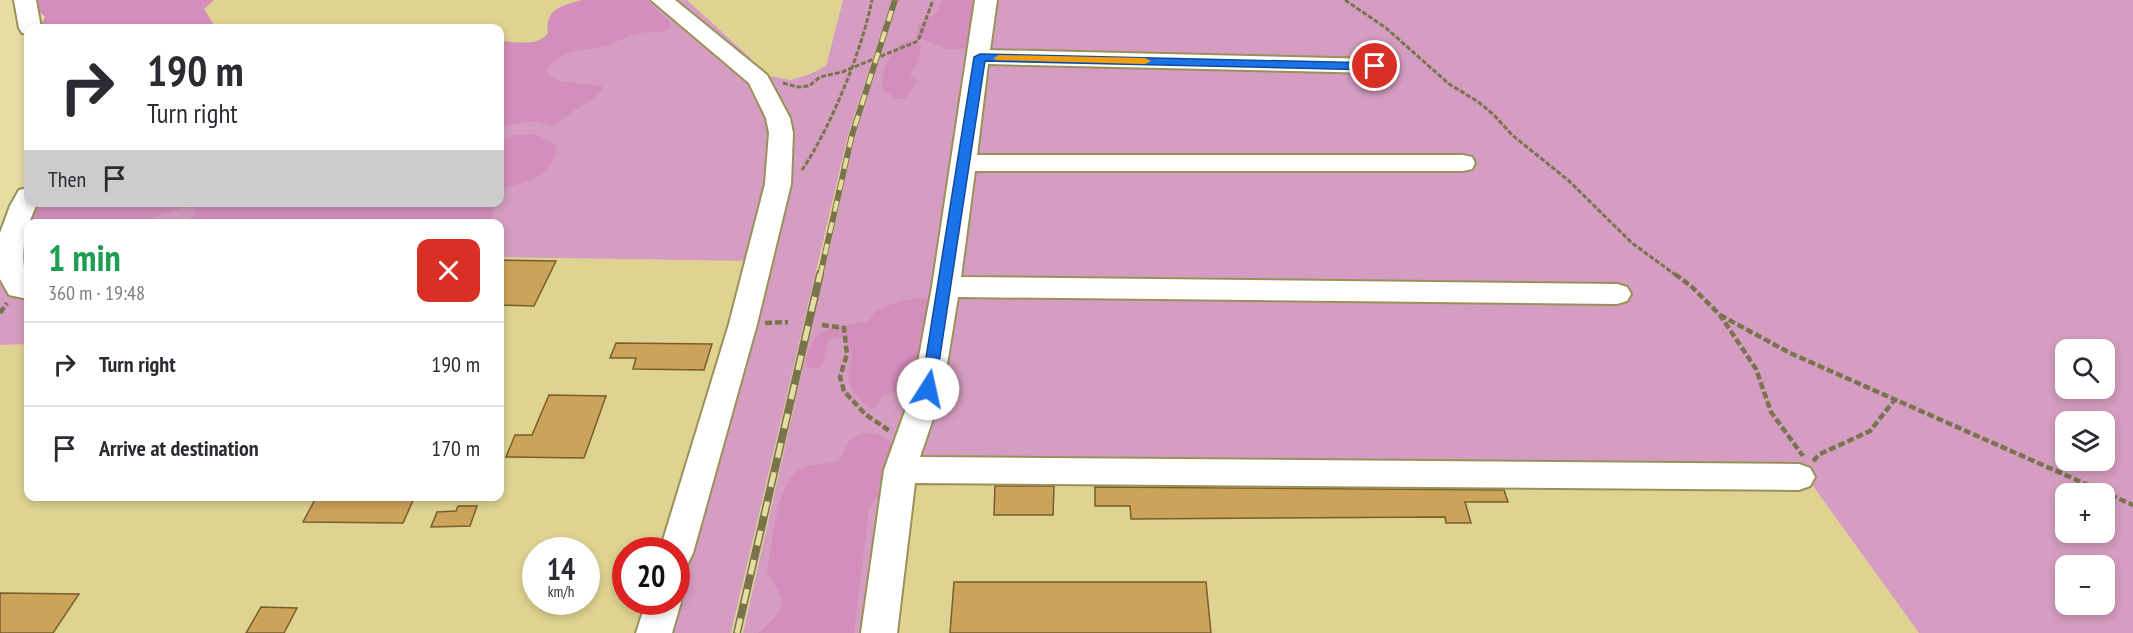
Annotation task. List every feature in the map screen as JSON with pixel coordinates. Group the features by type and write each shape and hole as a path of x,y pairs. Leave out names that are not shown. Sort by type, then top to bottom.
{"street":[{"path":"25,0 29,24"},
{"path":"662,0 759,80 778,118 781,133 778,184 743,324 681,537"},
{"path":"879,633 900,470 928,389 980,57 986,0"},
{"path":"980,57 1375,66"},
{"path":"964,163 1463,163"},
{"path":"24,205 8,239 7,258 12,282 19,288 24,289"},
{"path":"945,287 1617,294"},
{"path":"900,470 1804,471"},
{"path":"654,633 659,615"}],"path":[{"path":"778,184 802,170 816,151 862,39 872,0"},
{"path":"759,80 773,79 791,86 804,87 820,77 850,69 918,40 933,0"},
{"path":"1345,0 1386,28 1449,84 1486,108 1512,135 1568,180 1632,243 1691,286 1720,315 1756,369 1771,412 1804,471 1820,454 1870,431 1896,398"},
{"path":"1720,315 1790,352 2133,505"},
{"path":"822,326 843,328 848,354 840,376 844,391 865,414 887,431 912,434"}],"shaded area":[{"path":"34,0 214,0 204,9 213,24 41,24 45,17 37,9"},
{"path":"141,0 620,0 504,65 504,24 147,24"},
{"path":"582,0 647,0 670,22 671,28 659,32 639,33 608,45 572,52 551,63 546,70 551,76 564,82 602,86 602,92 552,126 536,121 504,126 504,41 526,43 543,38 548,33 549,18 556,9"},
{"path":"620,0 654,0 753,82 774,134 751,261 504,257 504,219 27,219 33,207 504,207 504,65"},
{"path":"669,0 687,0 770,76 790,80 808,75 826,66 843,0 892,0 848,135 731,633 664,633 669,615 690,615 690,537 783,188 771,92"},
{"path":"687,0 843,0 826,66 790,81 770,76"},
{"path":"892,0 898,0 855,136 743,633 731,633 848,135"},
{"path":"898,0 2133,0 2133,633 1919,633 1813,486 951,478 889,456 878,508 862,633 743,633 855,136"},
{"path":"941,0 981,0 970,48 948,49 916,37 919,24 937,13"},
{"path":"912,40 921,44 918,62 910,75 917,82 905,99 896,99 883,90 885,67 898,46"},
{"path":"535,134 557,146 550,166 544,172 537,177 504,189 504,139 516,135"},
{"path":"34,207 186,207 153,219 26,219 35,210"},
{"path":"194,207 492,207 493,217 491,219 189,219 196,213"},
{"path":"24,225 24,344 0,345 0,274"},
{"path":"504,257 751,261 671,537 612,537 612,615 648,615 643,633 0,633 0,345 24,344 24,501 504,501"},
{"path":"921,298 935,300 913,393 894,392 883,395 876,407 870,409 850,387 848,377 852,351 846,342 839,338 828,341 823,364 818,369 806,367 812,342 826,330 869,321 875,311 903,300"},
{"path":"861,433 886,438 900,460 887,494 874,500 869,509 854,633 758,633 775,617 782,606 779,593 767,573 773,532 786,486 793,475 802,468 839,461 848,442"},
{"path":"914,477 1813,486 1919,633 896,633"}],"building":[{"path":"504,260 556,261 534,306 504,305"},
{"path":"616,343 712,344 704,370 633,369 636,358 610,358"},
{"path":"549,395 606,396 584,458 506,457 515,435 532,435"},
{"path":"995,486 1054,486 1053,515 994,515"},
{"path":"1095,487 1504,490 1508,502 1465,502 1471,523 1446,523 1445,517 1131,519 1130,506 1095,506"},
{"path":"314,501 413,501 403,523 303,522"},
{"path":"458,506 477,506 470,526 431,527 437,512 456,511"},
{"path":"954,582 1206,582 1211,633 950,633"},
{"path":"0,593 79,594 53,633 0,633"},
{"path":"261,607 297,608 284,633 246,633"}],"railway":[{"path":"820,276 852,135 895,0"},
{"path":"737,633 820,274"}],"slow traffic":[{"path":"999,58 1145,61"}],"route":[{"path":"928,389 980,57 1375,66"}]}
